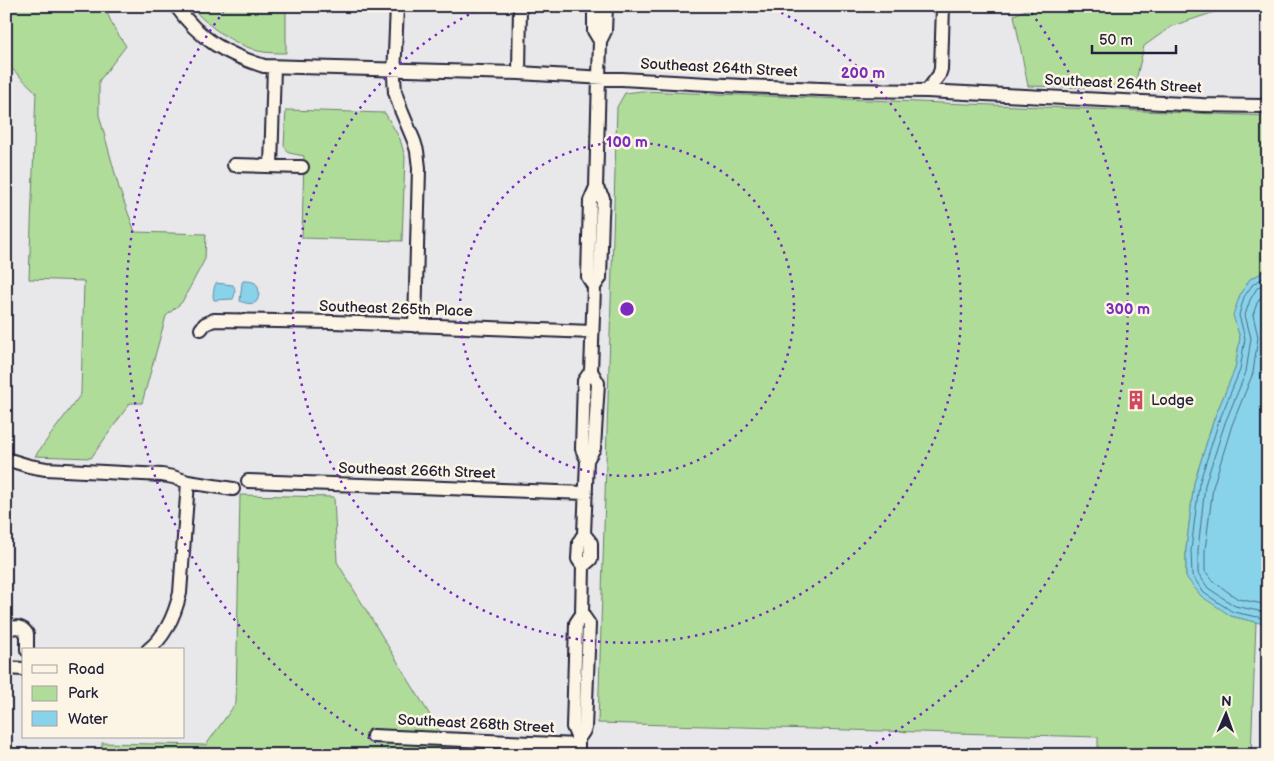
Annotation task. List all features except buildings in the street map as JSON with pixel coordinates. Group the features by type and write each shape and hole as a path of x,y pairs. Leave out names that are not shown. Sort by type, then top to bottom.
{"street":[{"path":"397,6 395,92 414,141 418,159 415,326"},
{"path":"519,73 520,6"},
{"path":"594,6 594,31 600,41"},
{"path":"578,746 585,728 589,624 582,614 583,566 591,559 591,543 584,534 587,460 594,448 598,383 591,371 594,287 600,278 603,198 596,187 600,41 605,31 606,6"},
{"path":"927,91 940,74 941,69 943,6"},
{"name":"Southeast 264th Street","path":"179,11 196,31 220,48 248,61 274,67 519,73 742,86 927,91 1202,105 1261,106 1268,104"},
{"path":"271,166 274,67"},
{"path":"234,165 302,167"},
{"name":"Southeast 265th Place","path":"201,329 205,324 214,320 333,322 592,332"},
{"path":"6,459 46,470 162,475 188,482 233,489"},
{"name":"Southeast 266th Street","path":"248,481 586,493"},
{"path":"150,648 156,643 176,611 180,593 188,482"},
{"path":"6,631 14,627 25,630 28,634 27,648"},
{"path":"6,668 22,669"},
{"name":"Southeast 268th Street","path":"373,736 578,746"}],"green space":[{"path":"6,6 104,6 114,28 126,46 99,81 99,115 119,188 135,232 206,234 205,259 182,302 166,316 142,403 130,403 91,458 35,456 81,394 84,281 29,279 36,92 6,63"},
{"path":"190,6 286,6 286,53 258,51 229,39 213,28"},
{"path":"1035,6 1233,6 1172,26 1144,46 1134,89 1028,86 1014,15"},
{"path":"642,91 1268,116 1268,264 1262,273 1250,279 1240,295 1234,315 1240,338 1235,369 1214,419 1194,483 1186,549 1186,577 1231,616 1256,622 1251,755 1098,755 1098,737 598,723 617,107 625,93"},
{"path":"286,110 385,113 400,139 405,157 402,241 302,238 304,156 289,153 284,146"},
{"path":"240,495 334,497 337,562 439,730 439,755 102,755 102,743 206,745 236,703"}],"water":[{"path":"1268,264 1268,625 1231,616 1201,596 1186,577 1186,549 1194,483 1214,419 1235,369 1240,338 1233,315 1240,295 1250,279 1262,273"},
{"path":"243,281 252,282 257,285 259,292 256,302 250,304 240,301"},
{"path":"216,283 233,285 235,292 233,299 214,300 213,292"}],"place":[{"name":"Lodge","path":"1136,400"}]}
